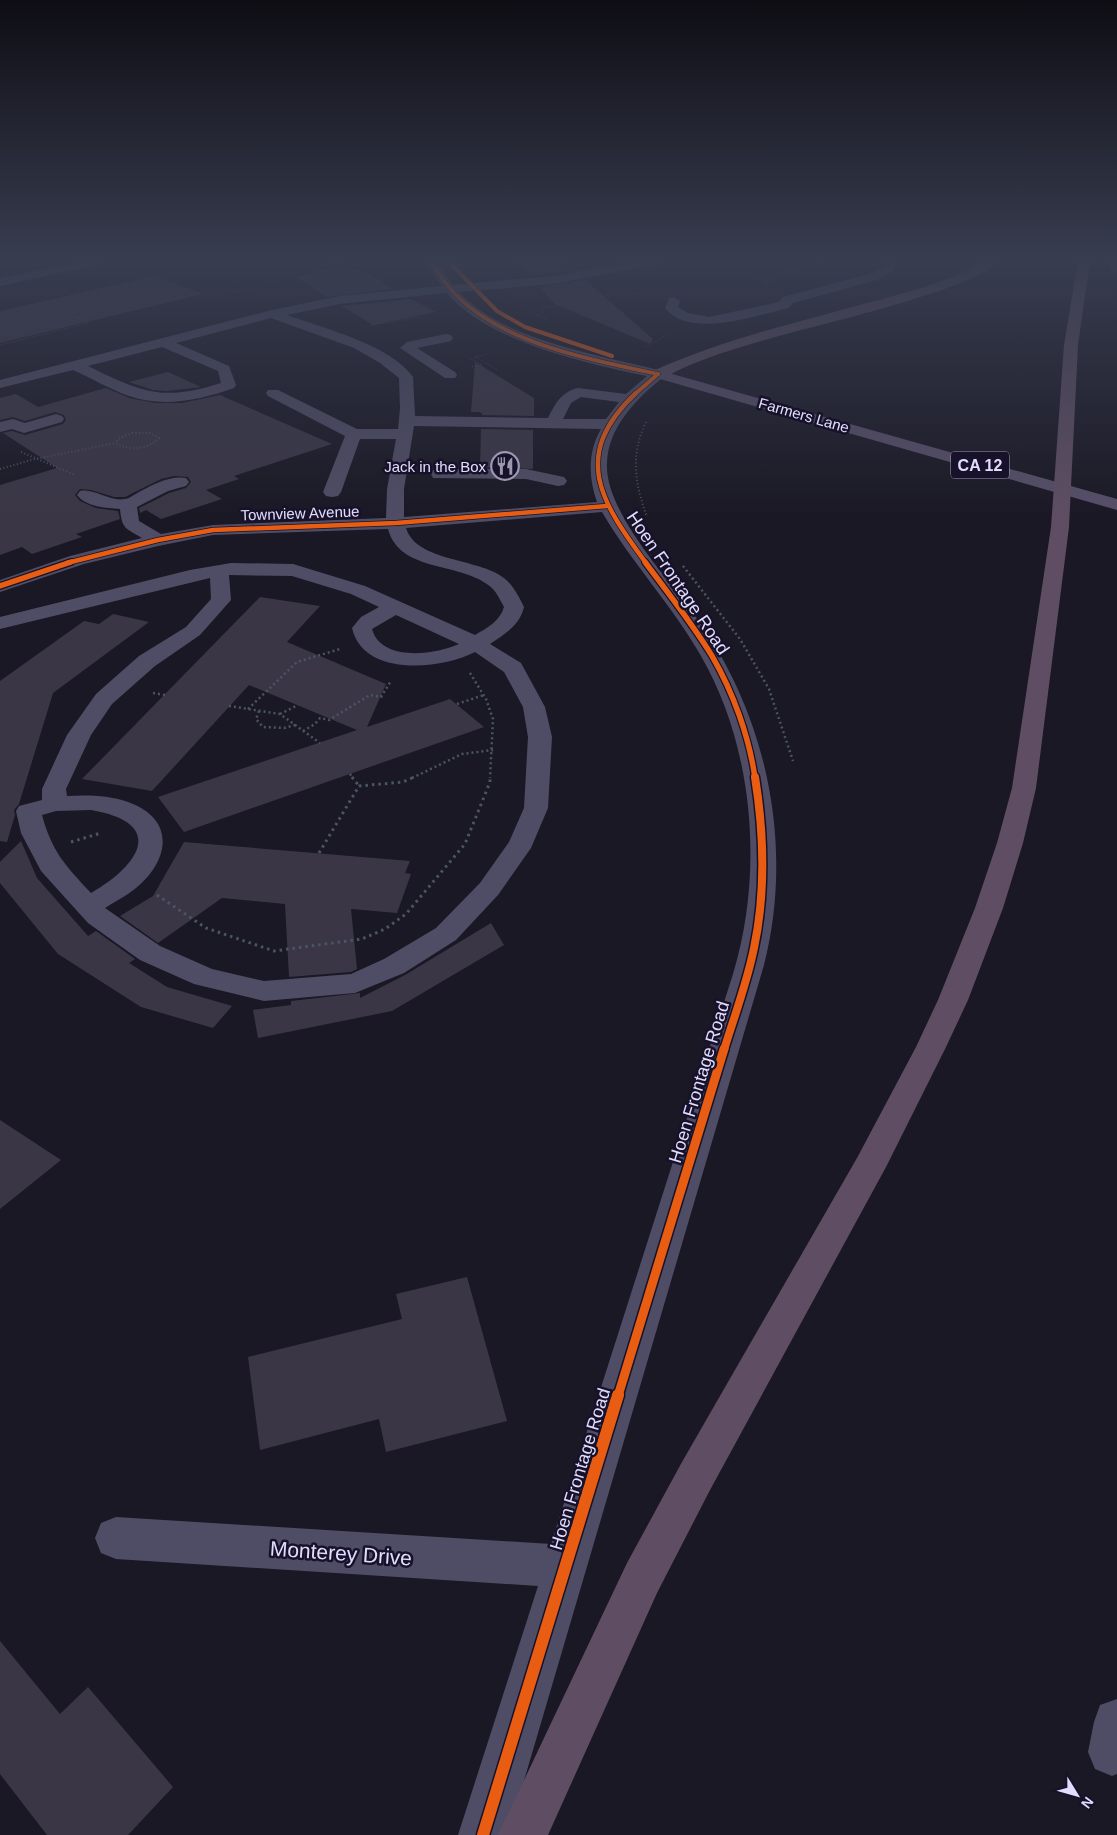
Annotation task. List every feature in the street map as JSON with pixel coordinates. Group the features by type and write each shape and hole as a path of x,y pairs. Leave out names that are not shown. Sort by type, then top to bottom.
{"highway":[{"path":"658,374 686,361 727,347"},
{"path":"523,1835 642,1578 696,1476 868,1167 931,1047 956,992 1000,874 1024,788 1060,527 1071,347"}],"main road":[{"name":"Farmers Lane","path":"658,374 1117,505"}],"street":[{"path":"0,384 150,347"},
{"path":"75,365 136,394 164,397 204,393 229,385 224,369 173,347"},
{"path":"362,347 385,360 406,377 408,409 397,487 396,523 399,534 413,548 496,581 506,592 514,607 510,620 475,644 459,652 435,658 401,658 374,650 366,643 362,636 362,628 368,621 393,608"},
{"path":"409,347 407,348 450,376"},
{"name":"Farmers Lane","path":"555,347 621,367 658,374"},
{"path":"587,347 633,362 658,374"},
{"name":"Hoen Frontage Road","path":"483,1835 750,965 757,933 763,872 761,819 758,794 741,726 725,681 691,624 607,506 601,488 599,462 601,446 610,424 629,399 658,374"},
{"path":"554,422 566,400 578,392 629,399"},
{"path":"273,393 354,434 405,428 554,422 610,424"},
{"path":"0,427 12,424 24,428 56,419"},
{"path":"332,492 354,434"},
{"path":"439,474 526,474 558,481"},
{"path":"86,495 101,502 128,505 162,487 180,482"},
{"path":"128,505 130,523 158,540"},
{"name":"Townview Avenue","path":"0,586 77,560 158,540 213,530 396,523 607,506"},
{"path":"0,623 103,596 219,570 293,570 358,590 393,608 475,644 513,668 534,707 540,737 536,808 522,843 489,890 446,934 394,966 355,983 264,990 204,976 150,953 98,917 87,906 50,864 34,833 28,811 55,804 85,802 130,809 144,821 152,834 152,849 144,866 129,882 107,897 87,906"},
{"path":"55,804 54,789 61,774 80,735 104,699 147,661 193,631 221,600 219,570"},
{"name":"Monterey Drive","path":"116,1538 566,1566"}],"path":[{"path":"641,349 646,347"},
{"path":"470,358 487,354"},
{"path":"476,357 497,370"},
{"path":"482,365 488,364"},
{"path":"648,419 640,431 633,465 647,516 651,523"},
{"path":"0,469 35,459 116,443 123,447 136,448 156,443 159,438 155,434 138,432 121,436 116,443"},
{"path":"682,565 740,639 760,673 769,690 793,761"},
{"path":"248,709 297,662 343,648"},
{"path":"154,893 206,928 274,951 362,939 384,929 406,914 465,844 490,782 493,719 484,695 472,674 466,670"},
{"path":"303,731 315,724 320,718 328,720 370,695 381,697 394,677"},
{"path":"149,692 165,694"},
{"path":"456,704 484,695"},
{"path":"280,714 298,705"},
{"path":"229,706 280,714 320,743"},
{"path":"259,711 256,718 258,724 263,727 284,728 295,725"},
{"path":"359,786 403,782 462,754 492,750"},
{"path":"350,774 359,786"},
{"path":"319,853 359,786"}],"building":[{"path":"475,362 534,398 534,416 482,415 482,413 471,412"},
{"path":"168,372 201,387 167,391 153,390 129,382"},
{"path":"106,388 129,398 155,403 182,403 220,395 332,444 234,476 239,479 206,490 222,499 161,519 146,510 140,513 139,508 169,493 186,488 191,482 188,477 174,476 161,479 125,497 114,497 91,490 80,489 75,495 80,501 96,508 118,511 120,519 76,534 82,537 32,554 22,547 0,555 0,485 57,468 3,433 12,431 25,435 63,424 66,420 64,415 55,412 25,421 13,417 0,420 0,398 16,394 38,407"},
{"path":"481,429 533,430 533,469 480,467"},
{"path":"260,597 320,606 287,642 386,684 367,727 450,699 484,727 184,832 158,797 357,730 249,685 152,791 82,779"},
{"path":"113,614 149,622 53,693 19,804 14,810 15,815 7,842 0,841 0,681 84,621 99,624"},
{"path":"21,841 37,878 88,936 96,931 135,959 129,963 167,987 232,1006 213,1028 141,1007 58,954 0,883 0,862"},
{"path":"184,842 410,861 405,873 411,874 397,913 351,909 357,969 351,972 289,977 285,904 222,898 158,943 120,916 153,896"},
{"path":"491,923 504,945 392,1011 258,1038 253,1010 291,1005 291,1001 360,993 360,998 405,975"},
{"path":"0,1120 61,1160 0,1209"},
{"path":"467,1277 507,1421 386,1452 379,1419 260,1450 248,1357 402,1319 396,1294"},
{"path":"0,1641 60,1714 88,1687 173,1787 128,1835 47,1835 0,1774"}],"cycle path":[{"path":"551,347 609,364 658,374"},
{"path":"584,347 612,356"},
{"path":"483,1835 748,974 757,932 762,892 763,852 754,770 744,731 730,693 712,656 610,511 599,480 598,463 606,433 623,407 645,384 658,374"},
{"path":"0,586 77,560 158,540 213,530 396,523 607,506"}],"place":[{"name":"Jack in the Box","path":"505,466"}]}
